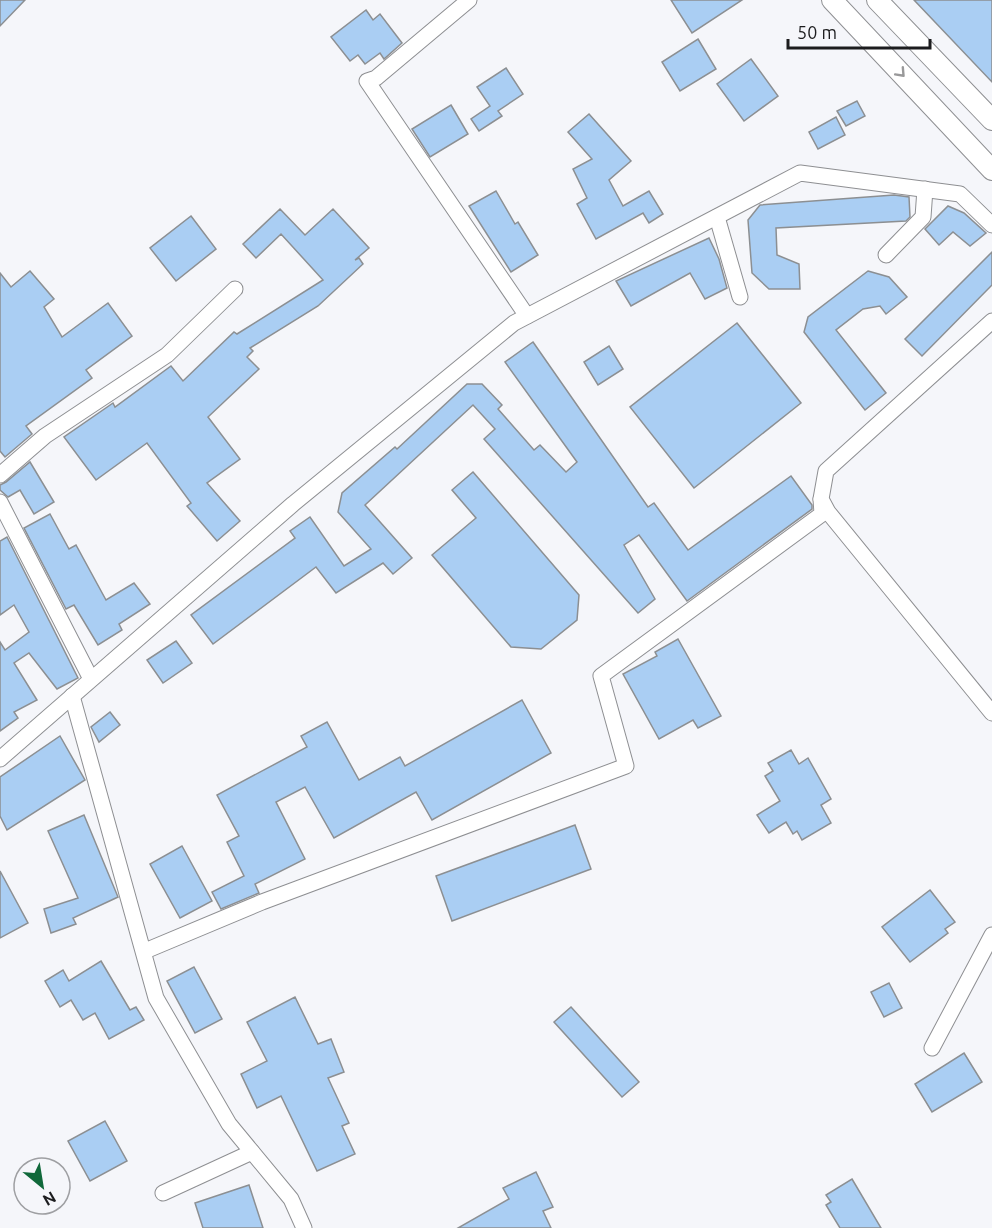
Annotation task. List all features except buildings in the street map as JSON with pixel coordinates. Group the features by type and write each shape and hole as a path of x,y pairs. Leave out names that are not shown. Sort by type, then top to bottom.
{"street":[{"path":"469,0 376,78 367,81 527,316"},
{"path":"832,0 992,170"},
{"path":"853,23 877,0 992,120"},
{"path":"0,759 293,504 514,323 527,316 800,173 960,194 992,225"},
{"path":"886,255 923,217 925,189"},
{"path":"717,217 740,297"},
{"path":"0,475 45,436 167,355 235,289"},
{"path":"145,951 262,902 626,766 601,676 822,514 821,499 826,471 992,321"},
{"path":"821,499 828,512 992,713"},
{"path":"0,502 91,680"},
{"path":"72,696 145,951 156,998 229,1124 291,1199 304,1228"},
{"path":"932,1048 992,935"},
{"path":"162,1193 252,1152"}]}
